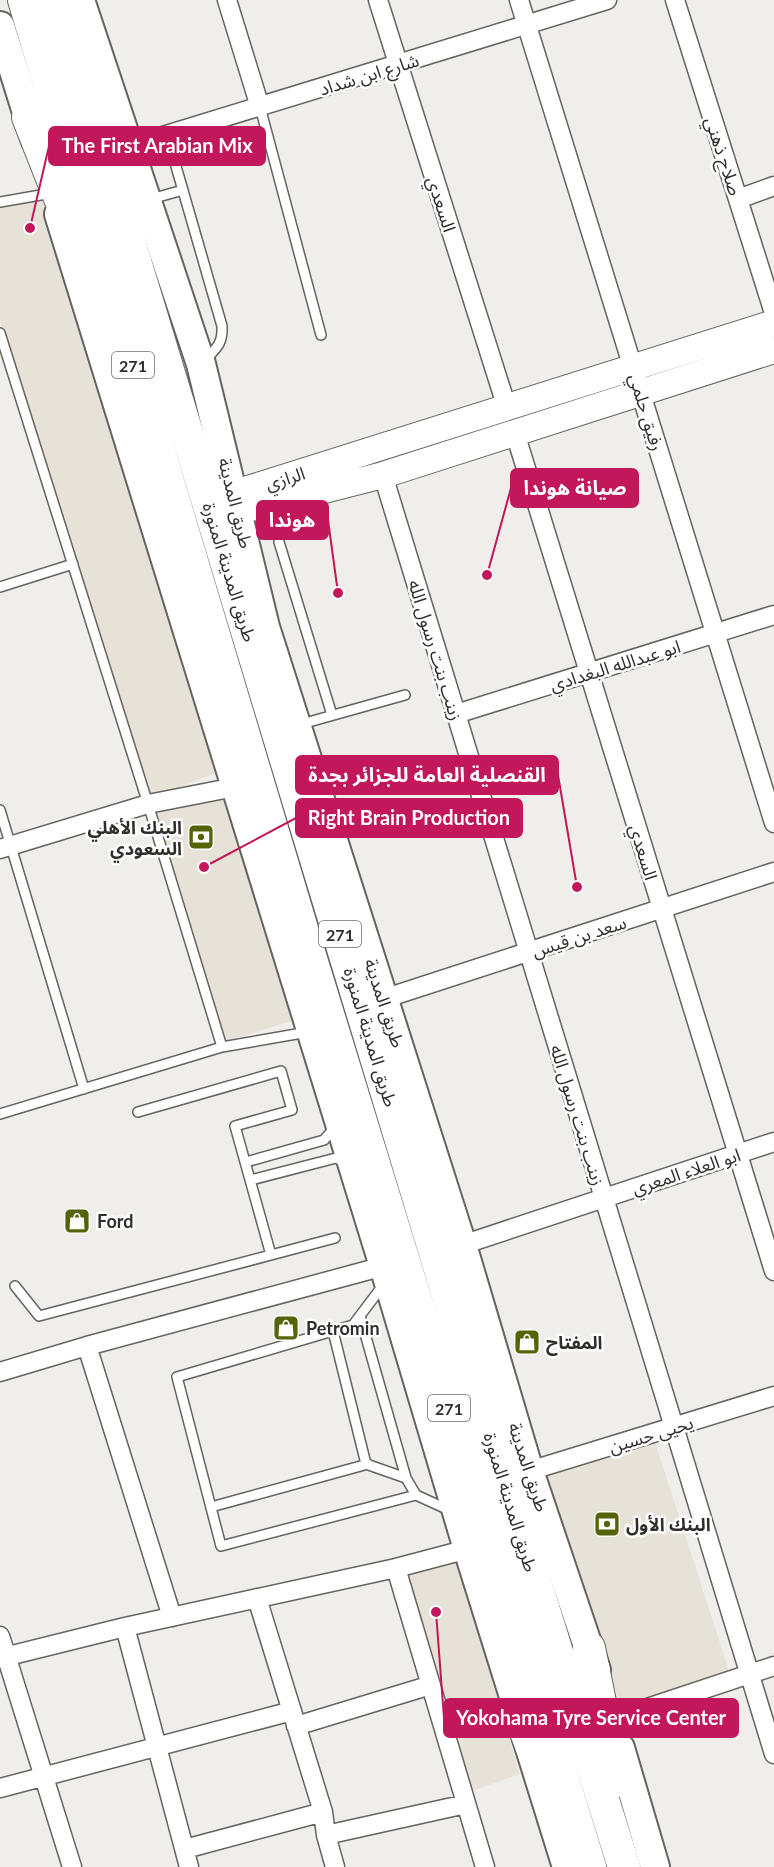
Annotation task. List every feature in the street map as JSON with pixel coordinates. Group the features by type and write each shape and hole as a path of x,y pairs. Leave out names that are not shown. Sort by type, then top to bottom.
{"highway":[{"name":"طريق المدينة المنورة","path":"24,0 269,822 590,1867"},
{"name":"طريق المدينة المنورة","path":"56,0 522,1540 624,1867"},
{"path":"28,117 166,475"},
{"path":"589,1648 633,1867"},
{"path":"517,1708 578,1867"}],"main road":[{"name":"طريق المدينة","path":"80,0 201,364 265,627 462,1245 529,1471 589,1648 655,1867"},
{"path":"0,26 386,1273 457,1514 567,1867"},
{"path":"147,200 201,475"},
{"path":"269,822 350,1162"},
{"path":"381,1072 471,1279"}],"street":[{"path":"227,0 260,107"},
{"name":"السعدي","path":"378,0 507,408"},
{"name":"رفيق حلمي","path":"519,0 774,823"},
{"name":"شارع ابن شداد","path":"130,146 607,0"},
{"name":"صلاح ذهني","path":"675,0 774,313"},
{"path":"738,199 774,186"},
{"name":"الرازي","path":"774,323 245,490 238,509 258,507 383,476 774,350"},
{"path":"443,428 452,453"},
{"name":"السعدي","path":"515,433 774,1270"},
{"name":"زينب بنت رسول الله","path":"383,476 774,1754"},
{"name":"ابو عبدالله البغدادي","path":"456,714 774,615"},
{"path":"5,848 148,804 235,787"},
{"name":"سعد بن قيس","path":"383,999 774,872"},
{"name":"ابو العلاء المعري","path":"462,1245 774,1142"},
{"path":"0,1372 87,1346 386,1273"},
{"path":"87,1346 172,1617"},
{"name":"يحيى حسين","path":"529,1471 774,1396"},
{"path":"3,1658 125,1627 396,1568 468,1549"},
{"path":"396,1568 485,1867"},
{"path":"257,1598 323,1812 326,1835 335,1867"},
{"path":"125,1627 187,1858 323,1812"},
{"path":"0,1636 3,1658 72,1867"},
{"path":"611,1720 774,1666"},
{"path":"0,1788 158,1748 294,1719 431,1685"},
{"path":"326,1835 466,1804"}],"lane":[{"path":"260,107 321,335"},
{"path":"167,135 222,326 223,337 220,345 201,364"},
{"path":"147,200 183,190"},
{"path":"0,202 52,193"},
{"path":"0,333 222,1047"},
{"path":"279,542 332,715"},
{"path":"0,587 73,564"},
{"path":"296,726 405,695"},
{"path":"0,810 5,848 84,1089"},
{"path":"0,1114 222,1047 311,1032"},
{"path":"138,1113 281,1071 292,1110 235,1126 271,1255"},
{"path":"246,1162 324,1140 339,1124"},
{"path":"250,1180 336,1158 350,1162"},
{"path":"15,1286 39,1316 335,1238"},
{"path":"386,1273 353,1325 177,1377 221,1546 417,1496"},
{"path":"360,1316 406,1478 417,1496 457,1514"},
{"path":"333,1331 366,1464 406,1478"},
{"path":"211,1507 369,1464"}],"shaded area":[{"path":"46,189 221,771 151,798 0,321 0,202"},
{"path":"231,786 302,1018 226,1041 154,809"},
{"path":"654,1439 729,1671 621,1708 545,1473"},
{"path":"456,1560 520,1774 469,1792 400,1571"}],"place":[{"name":"The First Arabian Mix","path":"30,228"},
{"name":"صيانة هوندا","path":"487,575"},
{"name":"هوندا","path":"338,593"},
{"name":"البنك الأهلي السعودي","path":"201,837"},
{"name":"Right Brain Production","path":"204,867"},
{"name":"القنصلية العامة للجزائر بجدة","path":"577,887"},
{"name":"Ford","path":"77,1221"},
{"name":"Petromin","path":"286,1328"},
{"name":"المفتاح","path":"527,1342"},
{"name":"البنك الأول","path":"607,1524"},
{"name":"Yokohama Tyre Service Center","path":"436,1612"}]}
